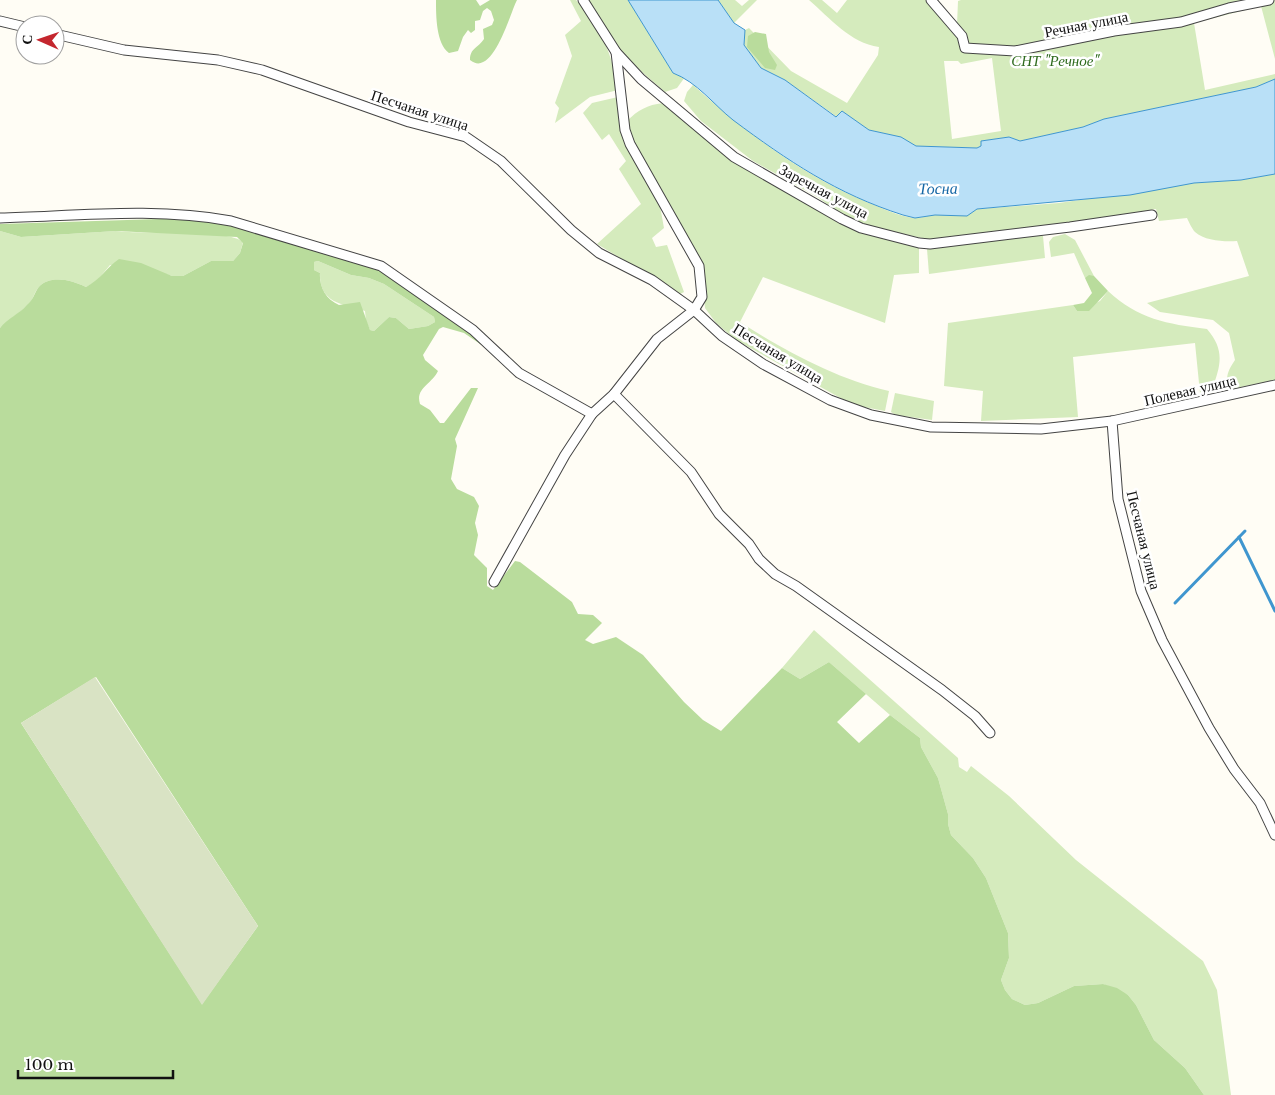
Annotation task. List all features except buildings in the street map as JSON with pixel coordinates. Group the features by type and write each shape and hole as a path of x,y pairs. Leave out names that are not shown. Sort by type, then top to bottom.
{"street":[{"name":"Заречная улица","path":"583,0 616,52 641,79 734,157 861,228 919,243 930,244 1152,215"},
{"name":"Речная улица","path":"931,0 962,36 965,48 1015,51 1114,31 1181,22 1229,8 1269,0"},
{"path":"0,21 15,25"},
{"name":"Песчаная улица","path":"65,36 124,50 218,60 262,70 409,122 466,137 501,161 571,230 600,253 652,280 694,310 722,336 763,364 830,400 871,415 931,427 998,430 1112,421 1118,499 1141,591 1162,640 1209,728 1234,769 1260,803 1275,835"},
{"path":"494,582 565,455 592,414 614,394 657,339 694,310 702,297 699,266 630,144 624,122 616,52"},
{"path":"0,218 109,215 208,217 231,221 381,266 466,325 519,373 592,414"},
{"name":"Полевая улица","path":"1112,421 1275,385"},
{"path":"614,394 649,432 691,472 719,514 775,574 796,586 942,690 975,716 990,733"}],"green space":[{"path":"436,0 476,0 480,6 490,0 517,0 493,53 486,60 478,63 470,60 470,56 484,39 483,29 492,25 494,20 491,11 487,8 483,11 480,20 475,21 475,30 471,33 468,30 463,37 458,51 449,53 441,43 439,36"},
{"path":"570,0 576,0 599,30 613,65 618,90 590,97 555,123 559,108 555,103 572,56 565,35 581,21"},
{"path":"587,0 628,0 673,73 685,77 677,88 665,92 642,72 619,49"},
{"path":"718,0 735,0 742,6 749,0 757,0 734,23"},
{"name":"СНТ \"Речное\"","path":"809,0 822,0 837,13 847,0 937,0 957,25 958,1 961,0 1275,0 1275,59 1261,6 1194,23 1205,90 1275,74 1275,79 1256,87 1104,119 1083,127 1020,141 1009,137 981,141 981,146 977,148 916,146 896,136 869,130 842,111 837,117 785,80 761,68 744,45 745,30 749,28 791,71 847,103 878,55 879,47 869,45 850,35","holes":["992,58 1001,131 952,139 944,61 958,61 961,64"]},
{"path":"755,32 766,34 769,52 777,65 775,70 765,68 747,47 748,36"},
{"path":"693,85 754,136 797,166 867,202 890,212 914,218 937,214 963,215 977,209 1059,203 1194,183 1241,180 1275,174 1275,380 1231,389 1227,378 1235,360 1229,333 1213,320 1160,312 1147,303 1249,276 1237,241 1221,241 1199,235 1195,232 1187,218 1159,221 1156,209 1068,225 931,240 861,224 840,214 819,198 753,161 701,121 684,101 687,92"},
{"path":"618,97 620,123 625,145 660,206 664,228 652,238 656,247 667,245 684,292 680,294 597,244 641,204 619,169 626,161 609,134 602,140 583,113 592,103"},
{"path":"663,103 836,221 859,231 919,248 919,273 894,275 885,323 763,277 740,322 775,343 831,372 889,391 885,411 853,405 736,340 716,323 705,308 702,271 634,144 627,121 643,109"},
{"path":"191,218 230,224 389,274 465,325 486,348 464,333 443,327 439,329 423,355 425,360 438,371 422,390 419,399 420,404 430,410 440,423 444,423 471,388 478,388 455,439 457,446 451,479 457,489 474,497 479,506 475,523 478,535 474,555 487,568 487,586 493,590 515,561 520,562 572,602 578,614 593,615 602,623 585,640 593,644 616,637 643,655 684,702 703,720 721,731 782,668 800,679 829,662 866,694 837,722 859,743 890,715 920,738 921,747 938,778 948,814 951,835 973,858 986,878 1008,933 1009,958 1001,980 1005,990 1012,999 1025,1005 1038,1003 1074,986 1103,984 1117,988 1128,995 1136,1005 1154,1040 1185,1068 1204,1095 0,1095 0,328 6,321 24,308 31,301 38,288 48,281 68,281 86,287 119,259 141,263 172,276 183,276 211,261 233,261 240,253 243,243 237,237 116,231 21,237 0,231 0,224","holes":["318,261 351,275 369,278 384,284 434,317 435,322 428,326 409,329 396,318 389,317 374,331 370,330 360,302 339,305 327,296 322,287 320,273 314,270 314,262","96,677 258,926 202,1004 21,723"]},
{"path":"0,231 21,237 116,231 203,233 234,238 243,242 240,253 233,261 211,261 183,276 172,276 110,265 96,282 86,287 68,281 48,281 38,288 28,305 0,328"},
{"path":"1065,234 1075,240 1094,276 1085,278 1074,253 1051,257 1049,242 1053,237"},
{"path":"1016,236 1043,236 1045,258 929,274 927,249"},
{"path":"318,261 351,275 369,278 384,284 434,317 435,322 428,326 409,329 396,318 389,317 374,331 370,330 366,321 365,311 340,304 323,291 320,273 314,270 314,262"},
{"path":"1089,275 1094,276 1108,291 1089,311 1077,311 1073,305 1084,303 1092,293 1085,278"},
{"path":"1108,291 1130,308 1154,319 1207,329 1217,344 1220,358 1218,372 1212,389 1200,393 1195,343 1073,357 1078,417 981,421 983,391 944,386 948,323 1073,305 1077,311 1100,301"},
{"path":"895,393 934,401 932,420 896,415 891,412"},
{"path":"814,630 958,758 959,767 967,772 971,766 1009,796 1076,860 1203,961 1217,990 1231,1095 1204,1095 1185,1068 1154,1040 1136,1005 1128,995 1103,984 1074,986 1038,1003 1025,1005 1012,999 1005,990 1001,980 1009,958 1008,933 986,878 973,858 951,835 948,814 938,778 921,747 920,738 890,715 829,662 800,679 782,668"},
{"path":"95,677 258,926 202,1005 21,723"}],"water":[{"name":"Тосна","path":"628,0 718,0 734,23 745,30 744,45 761,68 785,80 836,117 842,111 869,130 901,137 916,146 977,148 981,146 981,141 1009,137 1020,141 1083,127 1104,119 1256,87 1275,79 1275,174 1241,180 1194,183 1130,195 977,209 967,216 935,215 915,218 903,215 879,207 835,187 794,163 733,120 698,88 673,73"}],"waterway":[{"path":"1175,603 1245,531"},
{"path":"1239,537 1275,611"}]}
